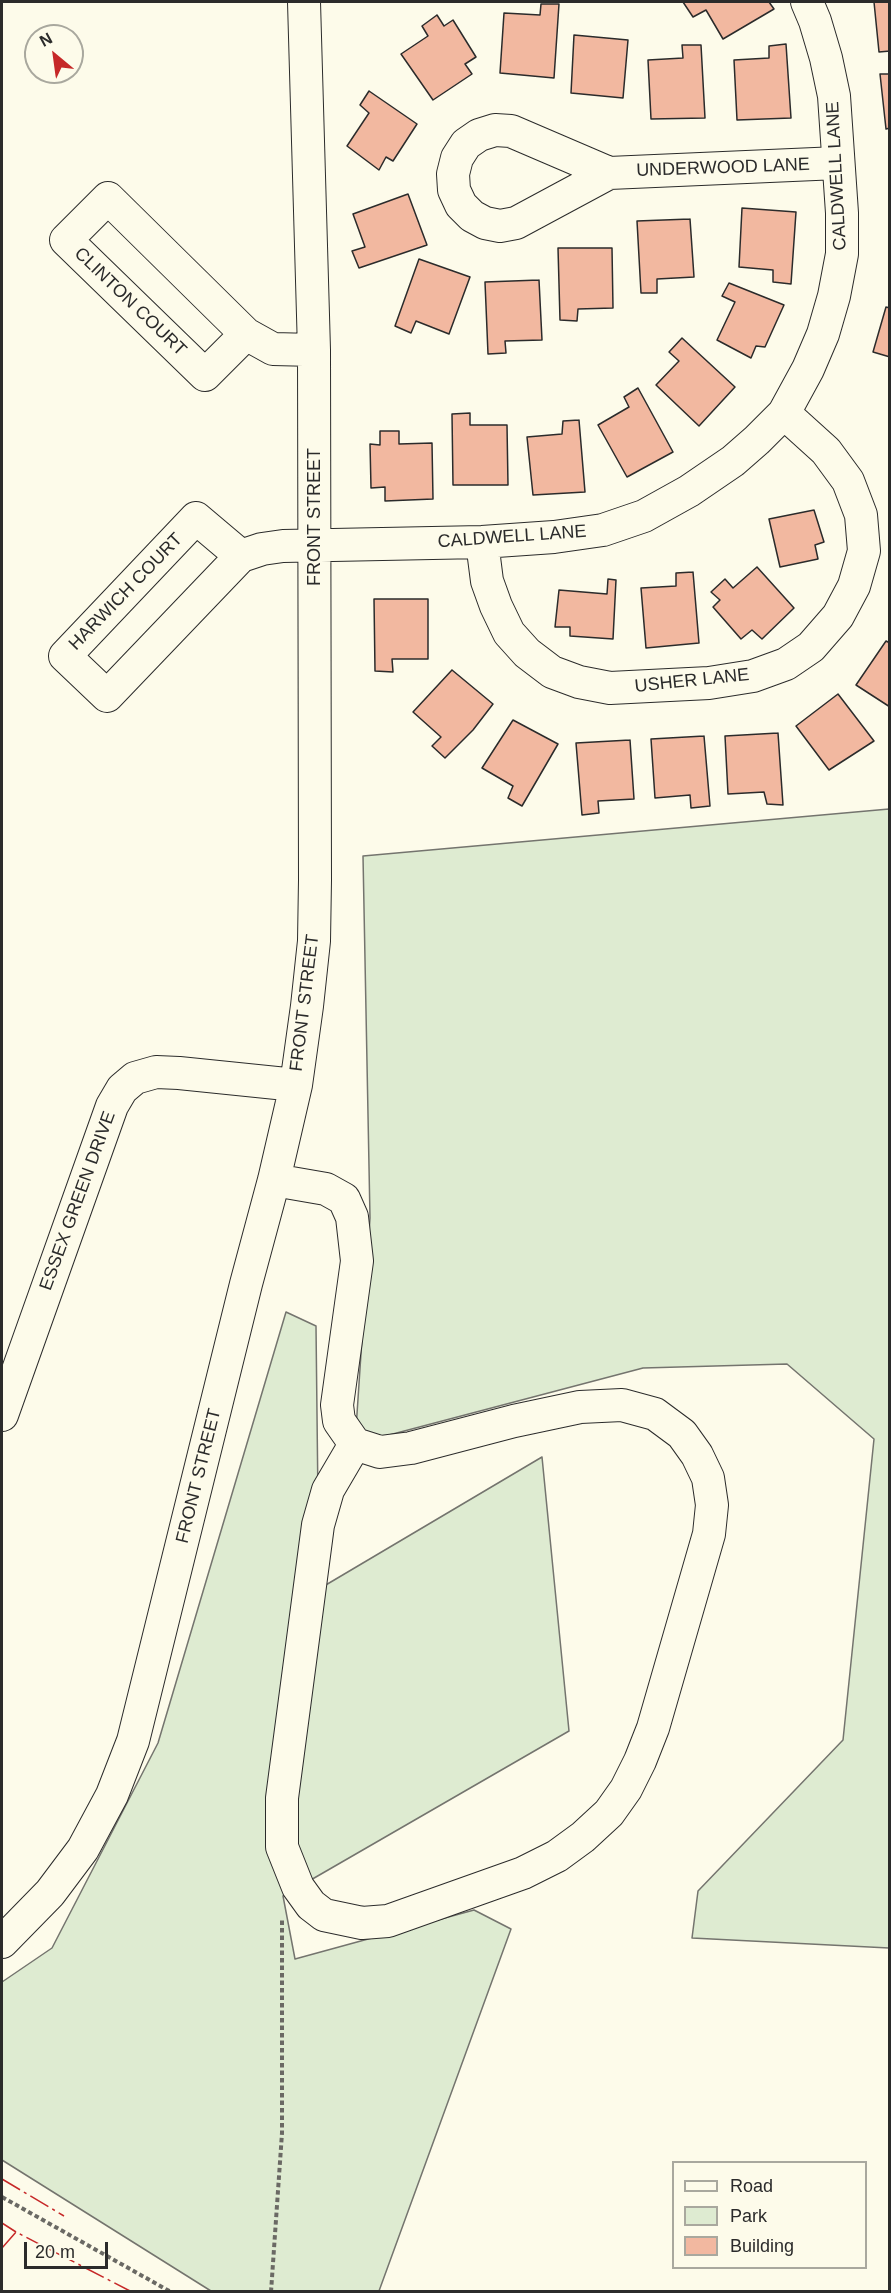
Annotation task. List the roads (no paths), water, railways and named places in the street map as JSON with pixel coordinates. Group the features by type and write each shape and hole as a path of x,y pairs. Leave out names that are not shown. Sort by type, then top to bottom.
{"street":[{"name":"FRONT STREET","path":"2,1942 50,1893 82,1849 112,1796 133,1741 296,1085 314,941 316,546 314,350 304,2"},
{"name":"CALDWELL LANE","path":"316,546 482,542 554,537 603,530 644,516 689,491 733,460 784,413 808,369 823,334 834,296 842,254 842,213 834,96 826,58 807,2"},
{"name":"UNDERWOOD LANE","path":"609,173 838,163"},
{"name":"CLINTON COURT","path":"246,334 205,375 66,240 108,198 246,334 273,349 314,350"},
{"name":"USHER LANE","path":"482,542 487,581 509,633 527,653 552,672 579,682 610,688 709,683 753,676 786,664 811,648 838,616 854,586 864,551 861,515 848,481 826,451 784,413"},
{"name":"HARWICH COURT","path":"196,518 241,556 106,696 65,656 196,518"},
{"path":"241,556 262,549 316,546"},
{"name":"ESSEX GREEN DRIVE","path":"2,1415 112,1106 122,1089 135,1078 156,1072 179,1072 296,1085"},
{"path":"274,1180 326,1189 344,1199 352,1217 357,1261 337,1405 339,1421 355,1444 380,1452 411,1448 514,1421 580,1407 622,1405 655,1414 682,1434 697,1455 708,1478 712,1505 709,1534 653,1728 626,1789 609,1813 583,1837 557,1856 523,1873 388,1921 362,1923 324,1915 311,1905 298,1887 282,1847 282,1798 318,1525 328,1490 355,1444"}]}
